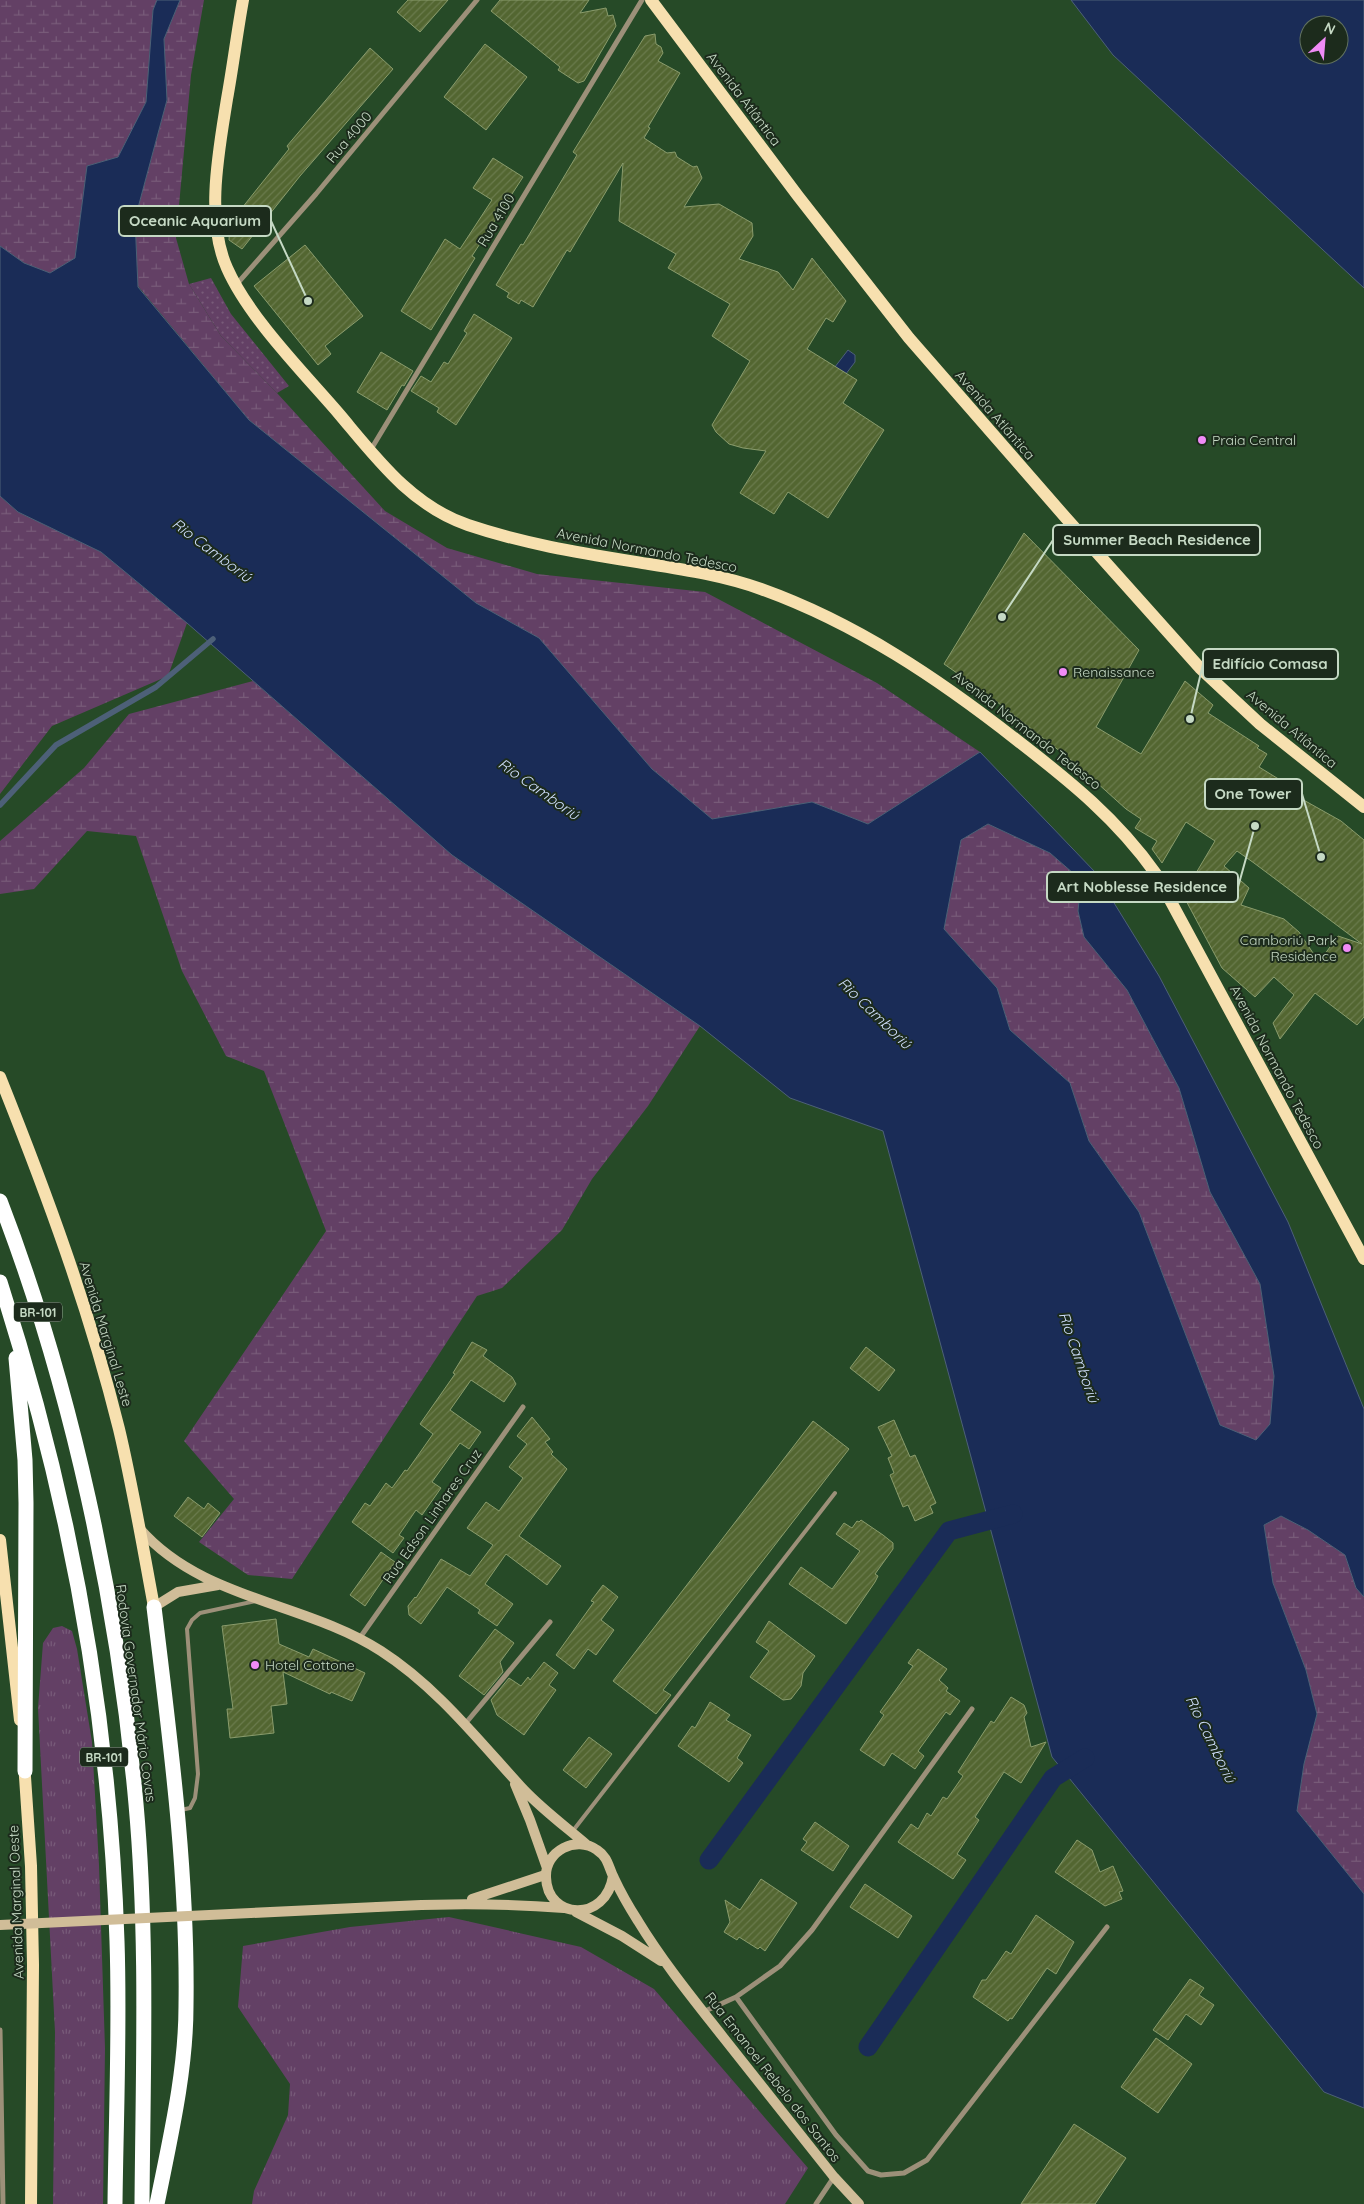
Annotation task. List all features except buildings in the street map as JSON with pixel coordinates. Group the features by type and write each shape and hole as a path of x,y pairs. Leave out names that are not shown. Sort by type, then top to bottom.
{"highway":[{"name":"Rodovia Governador Mário Covas","path":"0,1201 30,1287 67,1417 95,1537 118,1659 133,1778 140,1877 144,1992 142,2204"},
{"name":"BR-101","path":"0,1282 56,1478 72,1552 103,1748 117,1942 115,2204"},
{"path":"12,1319 25,1460 25,1771"},
{"path":"154,1607 183,1887 186,2007 182,2065 157,2204"}],"main road":[{"name":"Avenida Normando Tedesco","path":"243,0 220,145 216,184 216,215 225,265 236,286 259,319 370,452 413,495 428,506 464,524 534,544 712,575 757,587 809,608 912,662 948,687 1066,778 1126,835 1156,874 1364,1259"},
{"name":"Avenida Atlântica","path":"651,0 798,196 909,338 1066,518 1200,668 1260,724 1364,807"},
{"name":"Avenida Marginal Leste","path":"0,1077 48,1197 87,1315 118,1429 140,1529 154,1607"},
{"path":"0,1925 459,1903 500,1903 586,1910 597,1906 611,1888 612,1876 610,1865 605,1856 587,1845 542,1807 465,1724 398,1662 359,1639 218,1584 170,1557 140,1529"},
{"name":"Avenida Marginal Oeste","path":"0,1540 25,1771 31,1866 33,1945 29,2203"},
{"path":"154,1607 178,1592 218,1584"},
{"path":"509,1772 530,1820 546,1871 550,1894 556,1902 569,1909"},
{"path":"459,1903 504,1890 546,1871 551,1859 558,1851 576,1844 587,1845"},
{"name":"Rua Emanoel Rebelo dos Santos","path":"612,1876 638,1922 668,1966 834,2177 859,2204"},
{"name":"Rua Emanoel Rebelo dos Santos","path":"569,1909 622,1936 668,1966"}],"street":[{"name":"Rua 4000","path":"236,286 316,194 477,0"},
{"name":"Rua 4100","path":"370,452 642,0"},
{"name":"Rua Edson Linhares Cruz","path":"359,1639 523,1407"},
{"path":"465,1724 550,1622"},
{"path":"703,2012 736,1997 780,1966 812,1930 972,1709"},
{"path":"736,1997 836,2135 868,2171 881,2175 904,2173 927,2160 1107,1927"},
{"path":"0,2030 3,2204"},
{"path":"816,2204 834,2177"}],"lane":[{"path":"572,1832 835,1493"},
{"path":"176,1812 190,1808 195,1798 198,1774 187,1628 200,1613 261,1600"}],"green space":[{"path":"0,0 157,0 153,10 146,102 118,157 87,166 75,258 50,273 24,263 0,246"},
{"path":"180,0 204,0 191,75 176,238 189,284 221,336 277,393 385,511 447,548 537,574 705,592 877,683 980,752 868,824 812,802 712,819 652,769 539,638 476,603 249,420 138,286 135,219 167,100 164,39"},
{"path":"211,278 231,314 289,386 277,393 221,336 189,284"},
{"path":"0,496 18,512 101,552 187,623 168,676 52,726 0,794"},
{"path":"253,681 452,855 700,1026 648,1106 592,1179 562,1230 502,1288 477,1296 292,1579 248,1575 199,1542 234,1499 184,1441 326,1231 264,1071 226,1056 182,971 136,836 87,831 34,889 0,894 0,841 84,768 129,714"},
{"path":"988,824 1050,853 1081,880 1078,911 1084,937 1127,990 1179,1088 1210,1192 1260,1284 1274,1376 1270,1424 1256,1441 1220,1425 1139,1212 1089,1141 1070,1083 1010,1030 997,988 944,929 961,840"},
{"path":"1281,1516 1308,1530 1345,1555 1356,1588 1364,1597 1364,1894 1297,1811 1304,1764 1317,1714 1306,1670 1273,1583 1264,1525"},
{"path":"62,1626 72,1631 77,1649 92,1742 99,1865 105,2048 103,2204 53,2204 55,2032 38,1708 43,1643 53,1628"},
{"path":"449,1917 581,1947 654,1989 808,2168 785,2204 252,2204 254,2191 288,2115 290,2084 238,2007 243,1946 350,1927"}],"water":[{"name":"Rio Camboriú","path":"157,0 180,0 164,39 167,100 135,219 138,287 249,420 476,603 539,638 652,769 712,819 812,802 868,824 980,752 1095,872 1159,976 1288,1222 1364,1409 1364,1597 1356,1588 1345,1555 1308,1530 1281,1516 1264,1525 1273,1583 1306,1670 1317,1714 1304,1764 1297,1811 1364,1894 1364,2108 1324,2092 1052,1757 883,1131 790,1098 700,1026 452,855 187,623 101,552 18,512 0,496 0,246 24,263 50,273 75,258 87,166 118,157 146,102 153,10","holes":["988,824 1050,853 1081,880 1078,911 1084,937 1127,990 1179,1088 1210,1192 1260,1284 1274,1376 1270,1424 1256,1440 1220,1425 1139,1212 1089,1141 1070,1083 1010,1030 997,988 944,929 961,840"]},
{"path":"1071,0 1364,0 1364,288 1113,55"},
{"path":"848,350 855,355 855,362 842,379 831,372"}],"waterway":[{"path":"0,805 56,745 156,687 213,639"},
{"path":"709,1860 949,1531 1013,1514"},
{"path":"868,2047 1053,1778 1085,1758"}],"place":[{"name":"Oceanic Aquarium","path":"308,301"},
{"name":"Praia Central","path":"1202,440"},
{"name":"Summer Beach Residence","path":"1002,617"},
{"name":"Renaissance","path":"1063,672"},
{"name":"Edifício Comasa","path":"1190,719"},
{"name":"Art Noblesse Residence","path":"1255,826"},
{"name":"One Tower","path":"1321,857"},
{"name":"Camboriú Park Residence","path":"1347,948"},
{"name":"Hotel Cottone","path":"255,1665"}]}
